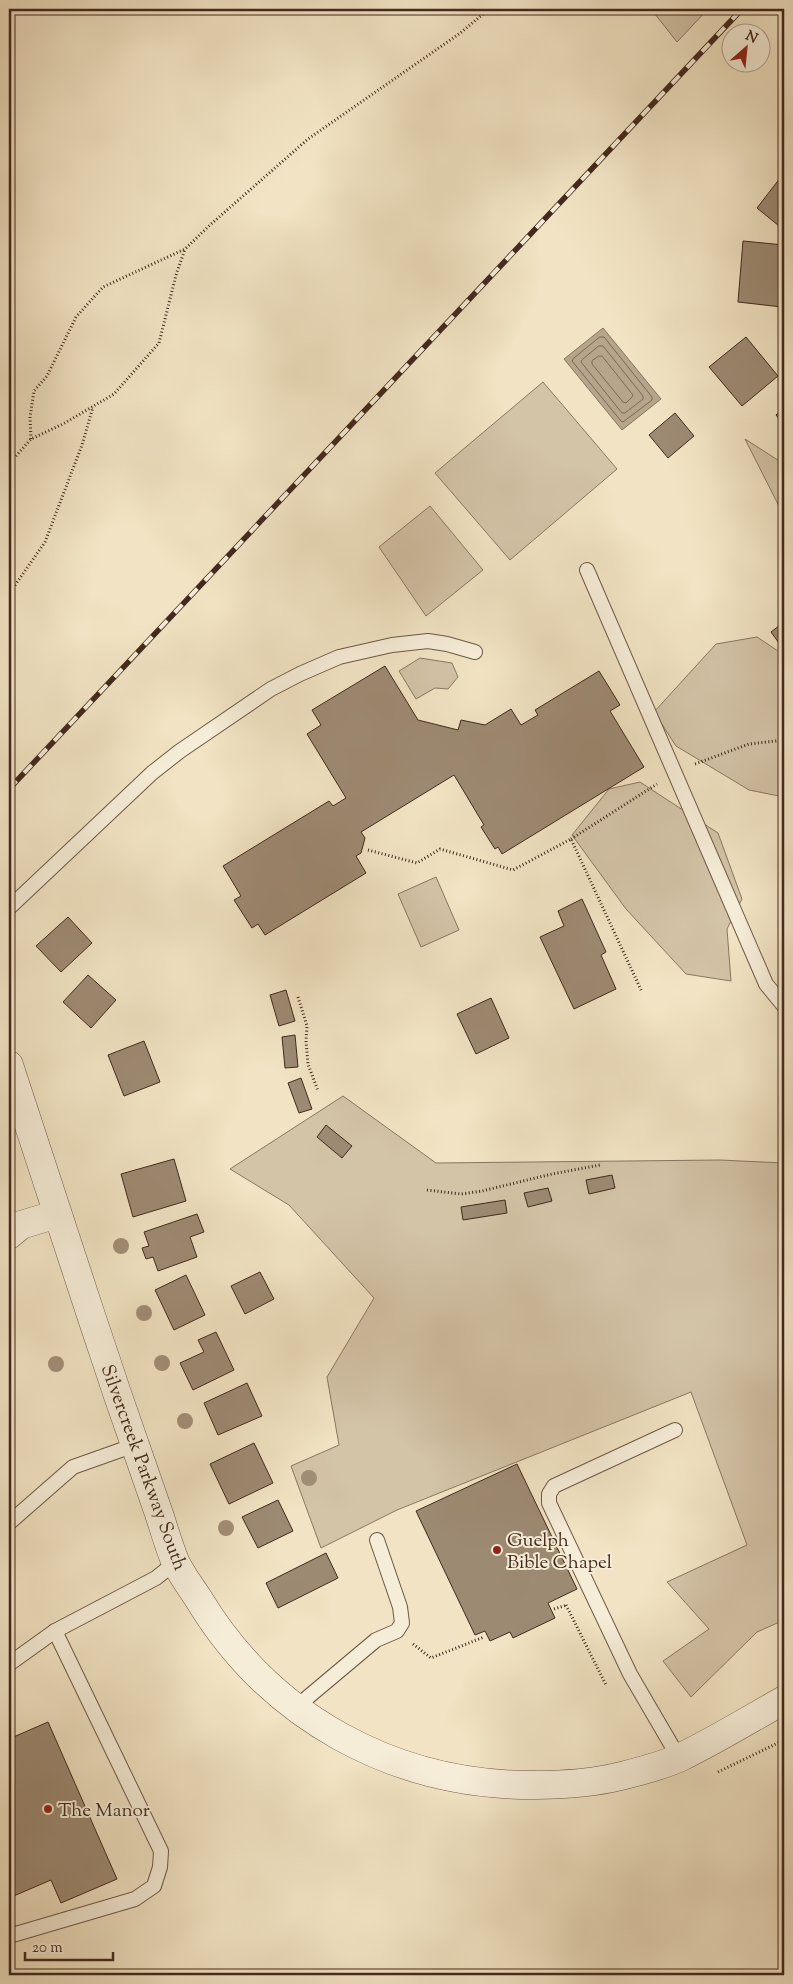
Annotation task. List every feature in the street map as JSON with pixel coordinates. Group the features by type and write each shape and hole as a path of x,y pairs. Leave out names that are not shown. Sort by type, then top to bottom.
{"street":[{"name":"Silvercreek Parkway South","path":"9,1065 57,1214 176,1562 214,1624 229,1644 258,1675 295,1708 337,1735 382,1757 412,1768 468,1782 525,1785 587,1782 618,1777 678,1758 784,1700"},
{"path":"9,1234 21,1225 57,1214"}],"lane":[{"path":"587,570 766,984 784,1006"},
{"path":"9,908 158,769 180,751 271,689 339,657 392,645 428,641 447,644 474,652"},
{"path":"675,1430 554,1486 549,1494 549,1503 630,1674 678,1758"},
{"path":"9,1523 73,1466 135,1445"},
{"path":"295,1708 376,1640 396,1631 402,1623 400,1607 377,1540"},
{"path":"9,1664 55,1631 156,1578 176,1562"},
{"path":"9,1936 135,1899 154,1886 160,1867 161,1851 55,1631"}],"path":[{"path":"31,439 30,417 34,391 48,376 76,317 103,287 185,249 308,139 459,34 489,9"},
{"path":"9,464 31,439 63,424 114,394 159,343 176,275 185,249"},
{"path":"9,594 45,542 82,445 94,406"},
{"path":"368,850 417,863 440,849 513,870 571,839 675,773 749,744 784,740"},
{"path":"571,839 642,992"},
{"path":"298,997 307,1026 308,1064 318,1091"},
{"path":"427,1190 462,1194 600,1165"},
{"path":"566,1605 606,1685"},
{"path":"396,1631 430,1658 484,1637"},
{"path":"714,1774 784,1740"}],"shaded area":[{"path":"651,9 708,9 677,42"},
{"path":"543,382 617,469 510,560 435,473"},
{"path":"745,439 784,464 784,516"},
{"path":"430,506 483,570 426,616 379,547"},
{"path":"757,637 784,655 784,797 749,790 676,746 654,712 716,644"},
{"path":"420,658 452,663 458,677 448,689 435,688 416,699 399,671"},
{"path":"640,782 718,833 742,899 727,929 731,981 686,974 626,909 572,835 609,789"},
{"path":"436,877 459,930 421,947 398,894"},
{"path":"343,1096 436,1163 720,1160 784,1163 784,1620 757,1632 691,1697 663,1661 709,1629 667,1582 747,1545 691,1392 397,1510 321,1548 291,1466 339,1445 327,1377 374,1298 289,1205 230,1169"}],"water":[{"path":"603,328 661,399 622,430 564,359"}],"building":[{"path":"784,173 784,230 757,208"},
{"path":"743,241 784,245 782,307 738,302"},
{"path":"746,337 778,376 742,406 709,367"},
{"path":"784,408 784,425 776,415"},
{"path":"675,413 694,436 668,458 649,435"},
{"path":"784,622 784,650 771,632"},
{"path":"385,666 418,720 458,730 461,720 485,725 511,709 521,725 538,715 535,710 599,671 620,705 610,711 644,767 502,854 498,847 495,849 481,827 484,825 454,775 361,832 365,838 361,853 356,856 366,873 265,935 258,924 252,928 234,900 241,896 223,866 329,801 333,806 346,798 307,734 321,725 312,710"},
{"path":"582,899 606,952 601,955 616,989 574,1009 540,937 564,926 558,911"},
{"path":"68,917 92,943 61,972 36,946"},
{"path":"88,975 116,1000 91,1028 63,1002"},
{"path":"286,990 295,1021 279,1026 270,995"},
{"path":"491,998 509,1038 476,1054 457,1014"},
{"path":"295,1035 298,1067 285,1068 282,1037"},
{"path":"144,1041 160,1082 124,1096 108,1055"},
{"path":"301,1078 312,1109 299,1113 288,1083"},
{"path":"326,1125 352,1146 342,1158 317,1137"},
{"path":"174,1159 186,1201 133,1217 121,1174"},
{"path":"612,1175 615,1188 589,1194 586,1180"},
{"path":"548,1188 552,1201 528,1207 524,1193"},
{"path":"505,1200 507,1213 463,1220 461,1207"},
{"path":"197,1214 204,1232 190,1237 197,1257 158,1271 153,1257 146,1259 142,1248 149,1246 144,1232"},
{"path":"260,1272 274,1299 245,1314 231,1286"},
{"path":"186,1275 205,1315 174,1330 155,1290"},
{"path":"216,1332 234,1370 193,1390 180,1363 204,1352 198,1340"},
{"path":"247,1383 262,1416 218,1435 204,1403"},
{"path":"254,1443 273,1483 229,1504 210,1464"},
{"name":"Guelph Bible Chapel","path":"517,1464 577,1589 548,1603 555,1618 513,1638 510,1632 490,1641 485,1631 475,1635 416,1511"},
{"path":"278,1500 293,1531 258,1548 242,1517"},
{"path":"326,1553 338,1578 278,1608 266,1583"},
{"name":"The Manor","path":"48,1722 117,1879 61,1903 51,1880 9,1898 9,1739"}],"railway":[{"path":"9,789 742,9"}],"place":[{"name":"Guelph Bible Chapel","path":"497,1550"},
{"name":"The Manor","path":"48,1809"}]}
